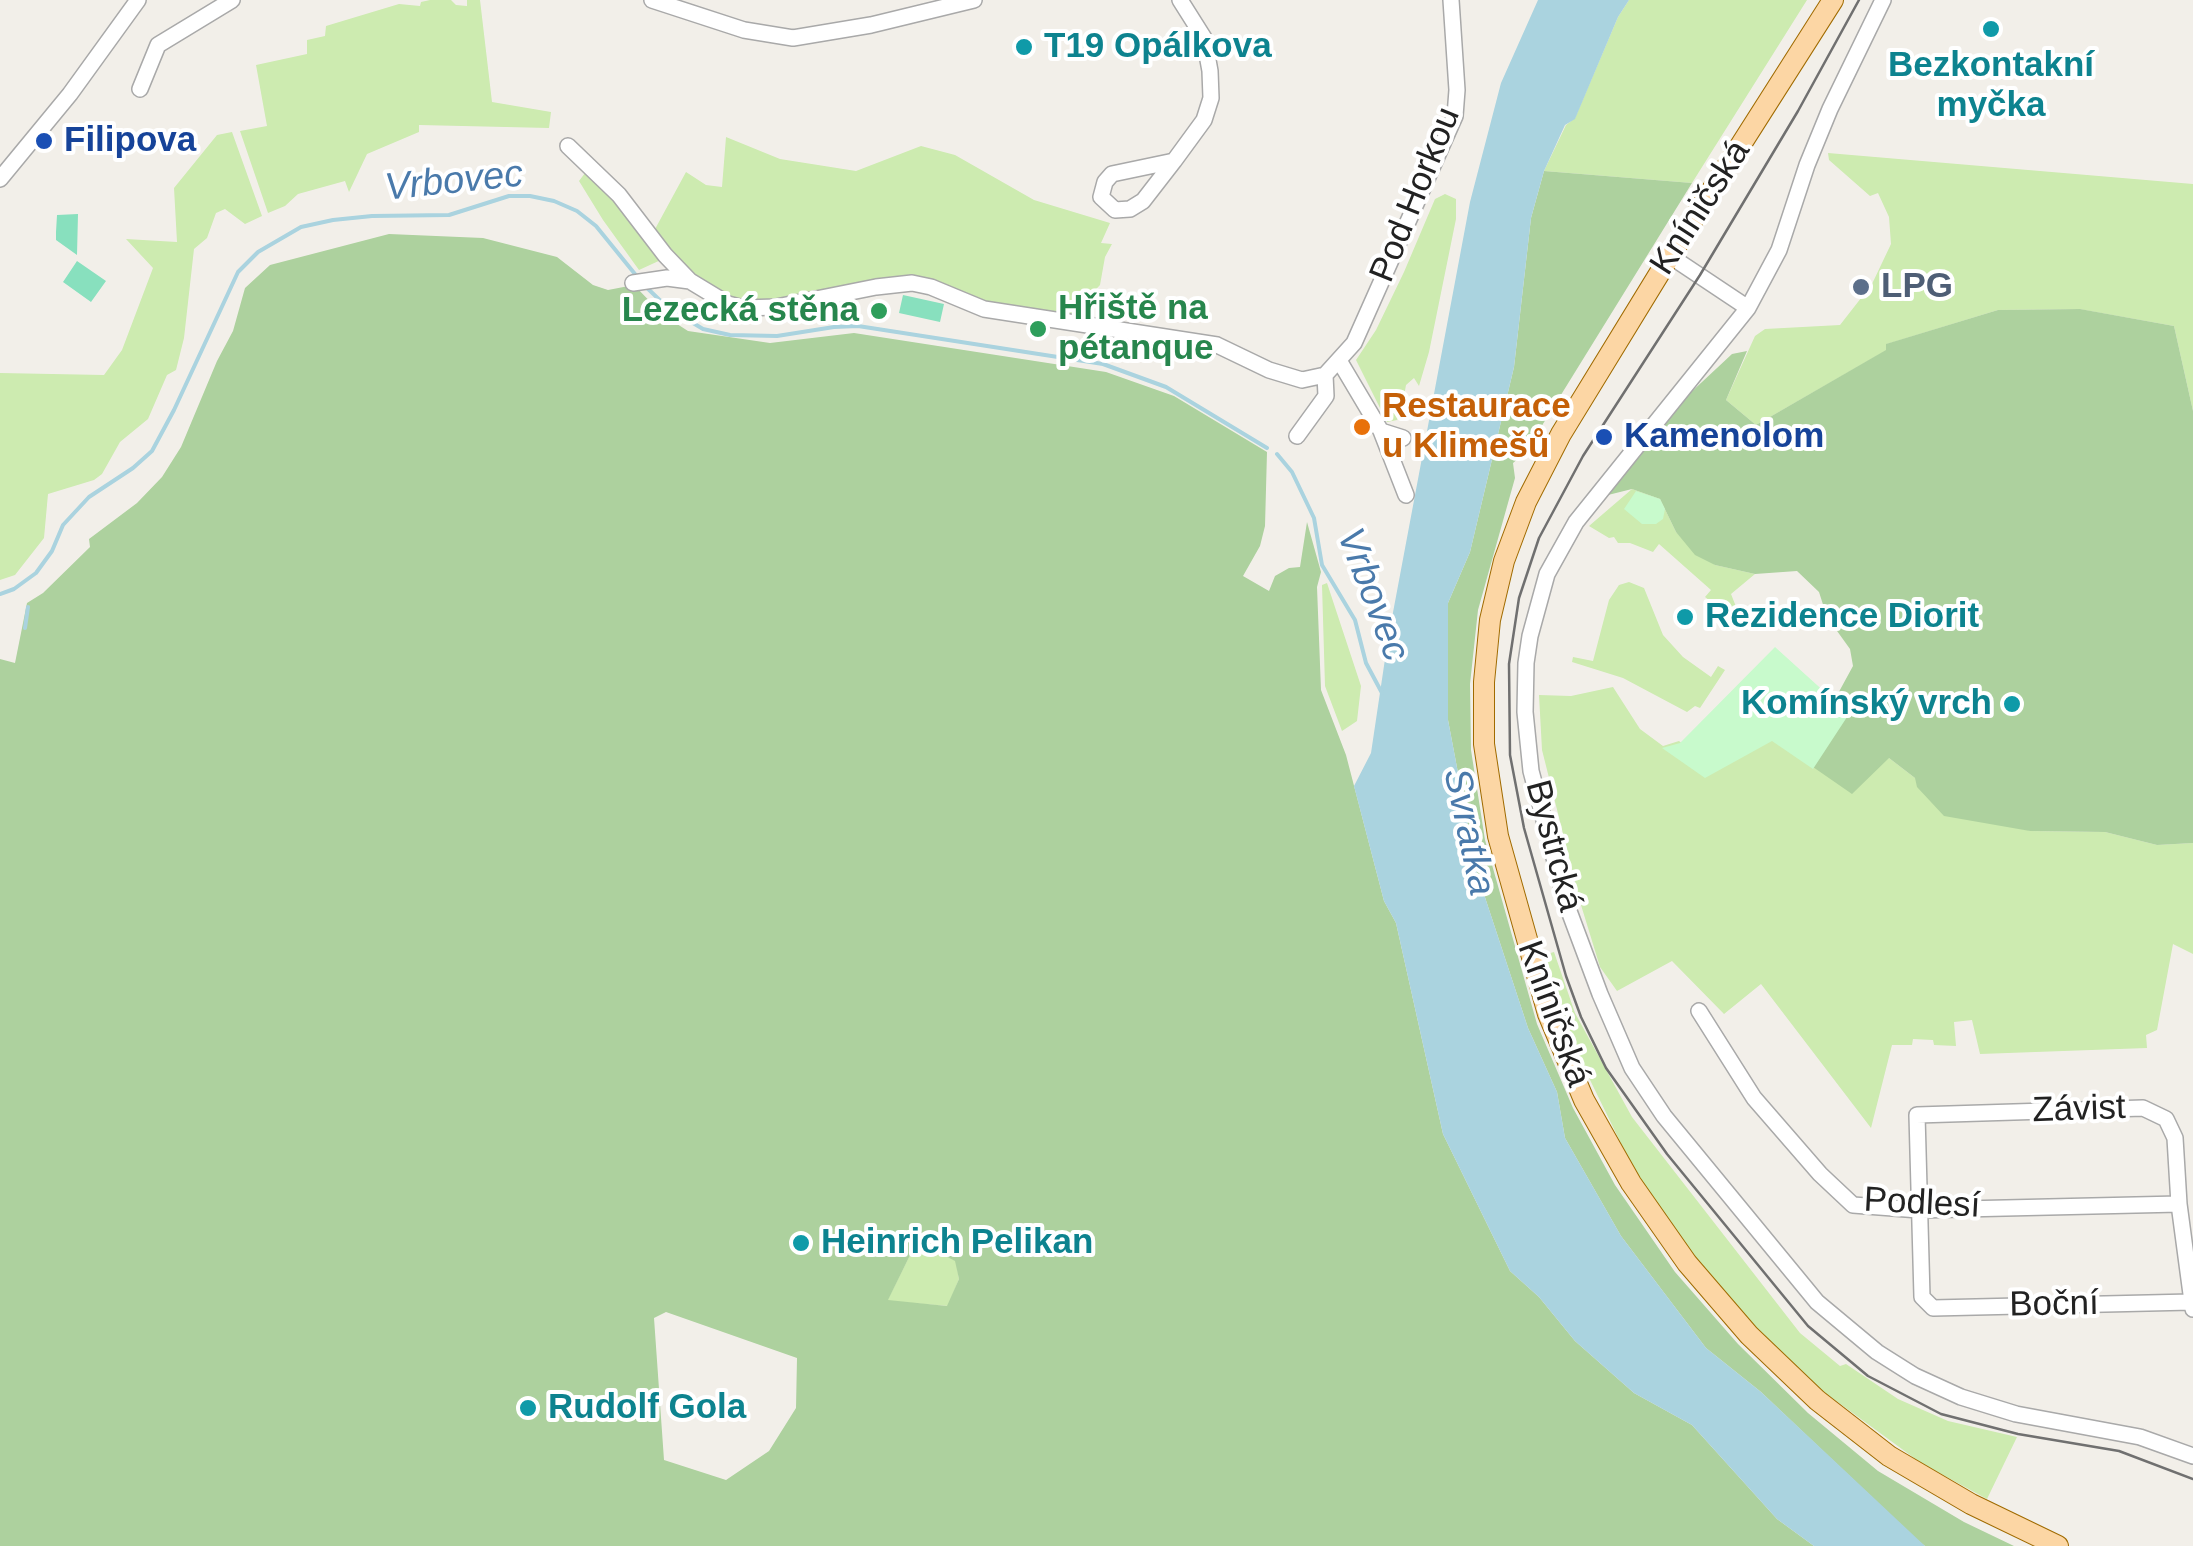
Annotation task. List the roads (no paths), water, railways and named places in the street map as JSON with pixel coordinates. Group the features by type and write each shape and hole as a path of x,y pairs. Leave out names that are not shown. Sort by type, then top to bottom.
{"main road":[{"name":"Kníničská","path":"1833,0 1561,434 1526,502 1504,561 1490,620 1484,744 1498,836 1548,1014 1584,1100 1631,1183 1687,1263 1749,1335 1817,1400 1889,1456 1971,1504 2058,1546"}],"street":[{"path":"0,179 70,94 138,0"},
{"path":"140,90 158,45 232,0"},
{"path":"652,0 744,30 793,38 871,25 974,0"},
{"path":"1174,161 1112,174 1101,197 1115,210 1130,209 1143,201 1174,161 1204,120 1210,98 1210,71 1204,38 1180,0"},
{"name":"Pod Horkou","path":"1297,436 1326,396 1325,375 1354,343 1455,116 1451,0"},
{"name":"Bystrcká","path":"1883,0 1830,109 1779,250 1748,308 1576,522 1547,574 1530,636 1526,712 1531,772 1566,903 1632,1068 1664,1116 1804,1288 1858,1339 1915,1376 1988,1408 2140,1436 2193,1456"},
{"path":"568,146 619,195 665,256 690,280 728,304 743,308 776,307 912,283 984,309 1218,345 1270,371 1302,380 1325,375"},
{"path":"1670,256 1748,308"},
{"path":"641,281 690,280"},
{"path":"1340,362 1381,431 1406,495"},
{"path":"1381,431 1402,438"},
{"name":"Podlesí","path":"1698,1011 1754,1098 1853,1205 1919,1210 2179,1204"},
{"name":"Závist","path":"1919,1210 1917,1115 2144,1108 2166,1119 2172,1129 2192,1305"},
{"name":"Boční","path":"1919,1210 1922,1298 1933,1308 2192,1305"}],"water":[{"name":"Svratka","path":"1538,0 1629,0 1575,119 1565,125 1544,171 1531,218 1514,367 1470,552 1448,603 1448,720 1477,873 1528,1028 1557,1092 1565,1138 1621,1236 1706,1348 1761,1392 1925,1546 1814,1546 1777,1519 1692,1425 1634,1393 1575,1341 1539,1297 1510,1271 1443,1134 1396,923 1384,901 1354,786 1371,753 1388,639 1470,202 1501,83"}],"waterway":[{"name":"Vrbovec","path":"0,594 36,573 52,551 63,525 89,497 152,451 238,272 258,252 301,227 372,216 449,215 509,196 530,196 577,211 596,226 639,279"},
{"name":"Vrbovec","path":"645,286 668,308 703,329 730,335 777,336 858,326 1103,364 1166,387 1267,448"},
{"name":"Vrbovec","path":"1277,454 1292,472 1314,518 1322,565 1355,620 1366,663 1382,693"},
{"path":"25,628 28,607"}],"tram line":[{"path":"1859,0 1798,111 1700,275 1583,456 1539,538 1519,598 1509,664 1510,755 1524,828 1566,976 1606,1068 1667,1154 1808,1326 1868,1376 1941,1414 2018,1434 2119,1451 2193,1479"}],"place":[{"name":"Bezkontakní myčka","path":"1991,29"},
{"name":"T19 Opálkova","path":"1024,47"},
{"name":"Filipova","path":"44,141"},
{"name":"LPG","path":"1861,287"},
{"name":"Lezecká stěna","path":"879,311"},
{"name":"Hřiště na pétanque","path":"1038,329"},
{"name":"Restaurace u Klimešů","path":"1362,427"},
{"name":"Kamenolom","path":"1604,437"},
{"name":"Rezidence Diorit","path":"1685,617"},
{"name":"Komínský vrch","path":"2012,704"},
{"name":"Heinrich Pelikan","path":"801,1243"},
{"name":"Rudolf Gola","path":"528,1408"}]}
